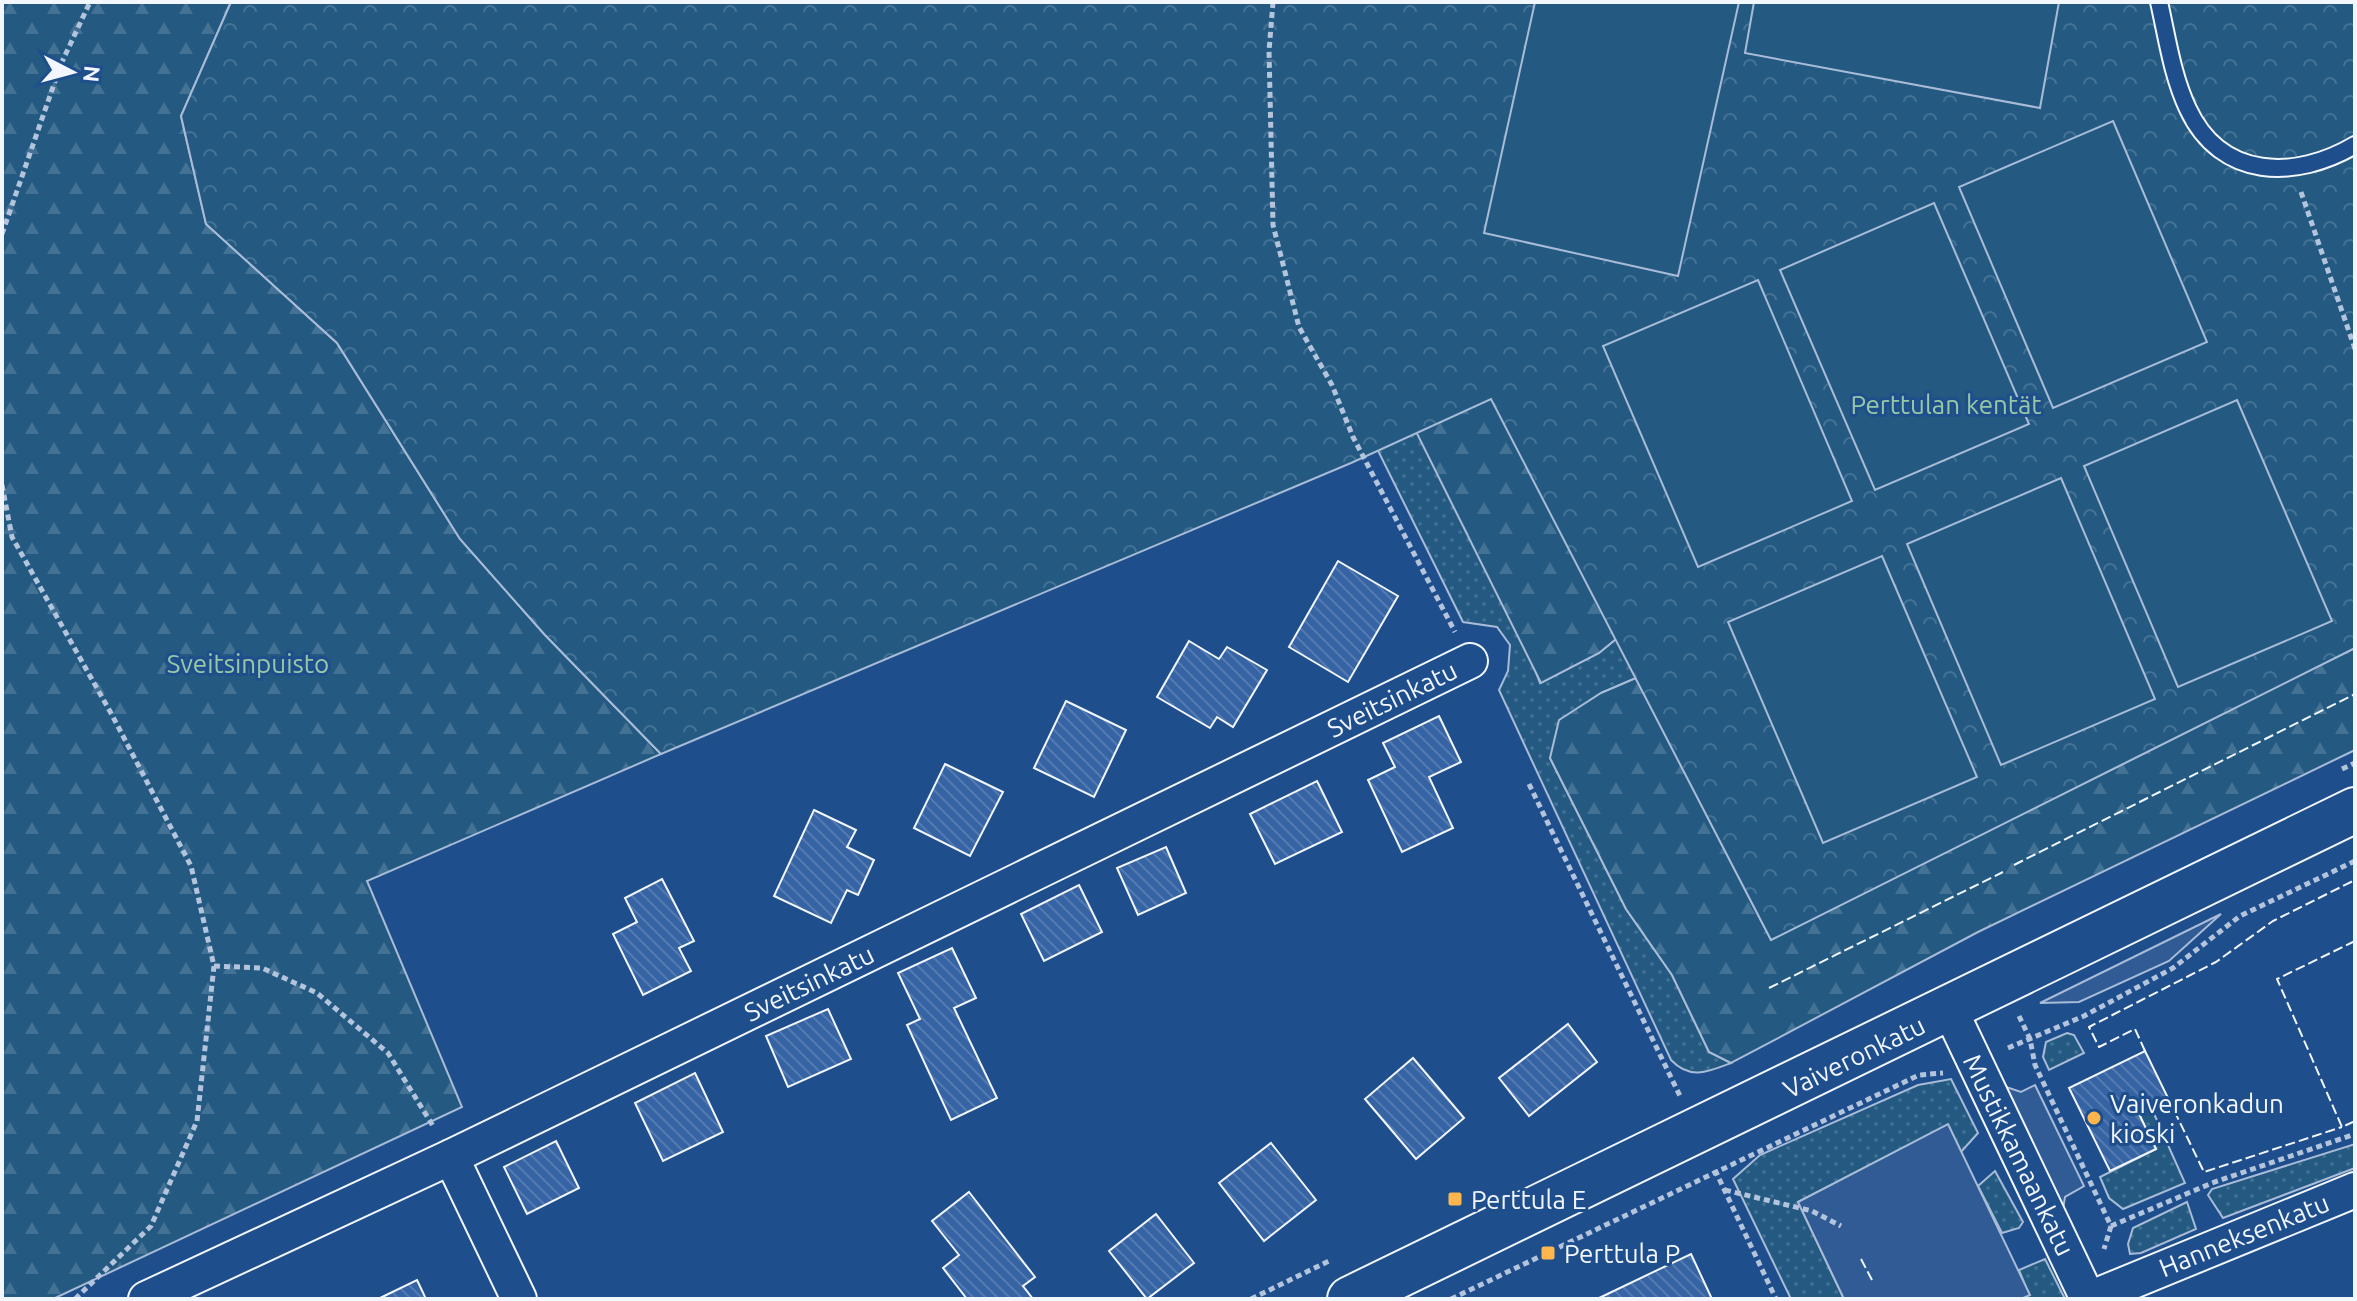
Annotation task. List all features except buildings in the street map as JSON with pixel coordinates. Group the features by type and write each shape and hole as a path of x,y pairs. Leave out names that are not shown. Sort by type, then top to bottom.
{"main road":[{"name":"Vaiveronkatu","path":"1350,1299 1950,1010 2355,810"}],"street":[{"name":"Sveitsinkatu","path":"146,1299 451,1157 1470,661"},
{"name":"Mustikkamaankatu","path":"1950,1010 2088,1299"},
{"path":"451,1157 519,1299"},
{"name":"Hanneksenkatu","path":"2088,1299 2355,1190"}],"lane":[{"path":"2159,2 2179,85 2189,112 2219,147 2250,166 2293,168 2331,159 2355,145"}],"path":[{"path":"2,234 61,64 90,2"},
{"path":"1273,2 1269,51 1273,225 1299,327 1332,385 1353,437 1470,661"},
{"path":"2293,168 2355,349"},
{"path":"2,485 12,537 112,715 191,866 214,966 197,1121 151,1226 86,1292 75,1299"},
{"path":"1529,784 1680,1096"},
{"path":"1451,1299 1919,1075 1955,1072 2084,1016 2173,968 2240,916 2355,861"},
{"path":"214,966 262,968 317,993 388,1053 451,1157"},
{"path":"2030,1039 2035,1065 2111,1226 2088,1299"},
{"path":"2111,1226 2212,1183 2355,1134"},
{"path":"1715,1172 1776,1299"},
{"path":"1724,1190 1812,1211 1841,1226"},
{"path":"82,1299 86,1292"}],"green space":[{"name":"Sveitsinpuisto","path":"2,2 231,2 181,116 206,224 337,343 460,539 545,635 661,754 367,881 462,1107 53,1299 2,1299"},
{"name":"Perttulan kentät","path":"231,2 2355,2 2355,648 1771,940 1491,399 1351,463 661,754 545,635 460,539 337,343 206,224 181,116"},
{"path":"1288,2 1540,683 1599,653 1616,639 1636,678 1601,693 1550,758 1626,909 1672,975 1709,1052 1731,1063 1692,1072 1671,1060 1499,690 1508,671 1510,645 1497,627 1463,622 1345,384"},
{"path":"1535,2 1739,2 1678,276 1484,233"},
{"path":"1754,2 2059,2 2040,108 1745,53"},
{"path":"2113,121 2207,342 2053,408 1959,187"},
{"path":"1934,203 2029,424 1875,490 1780,270"},
{"path":"1758,280 1852,501 1698,567 1603,346"},
{"path":"1374,347 1492,398 1616,639 1599,653 1541,683"},
{"path":"2237,400 2332,621 2178,687 2084,466"},
{"path":"2061,478 2155,699 2001,765 1907,544"},
{"path":"1882,556 1977,777 1823,843 1728,622"},
{"path":"2355,648 2355,750 1978,932 1731,1063 1709,1052 1672,975 1626,909 1550,758 1559,720 1601,693 1636,678 1771,940"},
{"path":"2067,1033 2074,1035 2084,1053 2049,1070 2043,1057 2046,1042"},
{"path":"1951,1079 1978,1133 1961,1152 1948,1125 1798,1202 1844,1299 1791,1299 1733,1179 1760,1155 1918,1085"},
{"path":"2151,1107 2185,1183 2123,1209 2109,1198 2100,1177 2156,1149 2138,1112"},
{"path":"2355,1144 2355,1168 2223,1218 2208,1195 2212,1189"},
{"path":"1995,1171 2023,1222 2019,1228 2002,1233 1978,1186"},
{"path":"2187,1202 2196,1229 2141,1253 2130,1254 2128,1244 2133,1228"},
{"path":"2045,1259 2065,1299 2021,1299 2029,1295 2019,1270"}],"shaded area":[{"path":"2221,914 2169,961 2079,1002 2040,1003"},
{"path":"2035,1085 2084,1186 2065,1197 2063,1209 2006,1087 2021,1092"},
{"path":"1948,1124 2030,1295 2021,1299 1844,1299 1798,1202"}],"fence":[{"path":"2014,865 2355,694"},
{"path":"1769,988 2003,872"},
{"path":"2145,1051 2135,1029 2099,1047 2089,1027 2216,962 2273,921 2355,880"},
{"path":"2355,941 2277,979 2342,1127 2355,1121"},
{"path":"2168,1098 2204,1172 2342,1127"},
{"path":"1861,1259 1872,1280"}],"place":[{"name":"Vaiveronkadun kioski","path":"2094,1118"},
{"name":"Perttula E","path":"1455,1199"},
{"name":"Perttula P","path":"1548,1253"}]}
